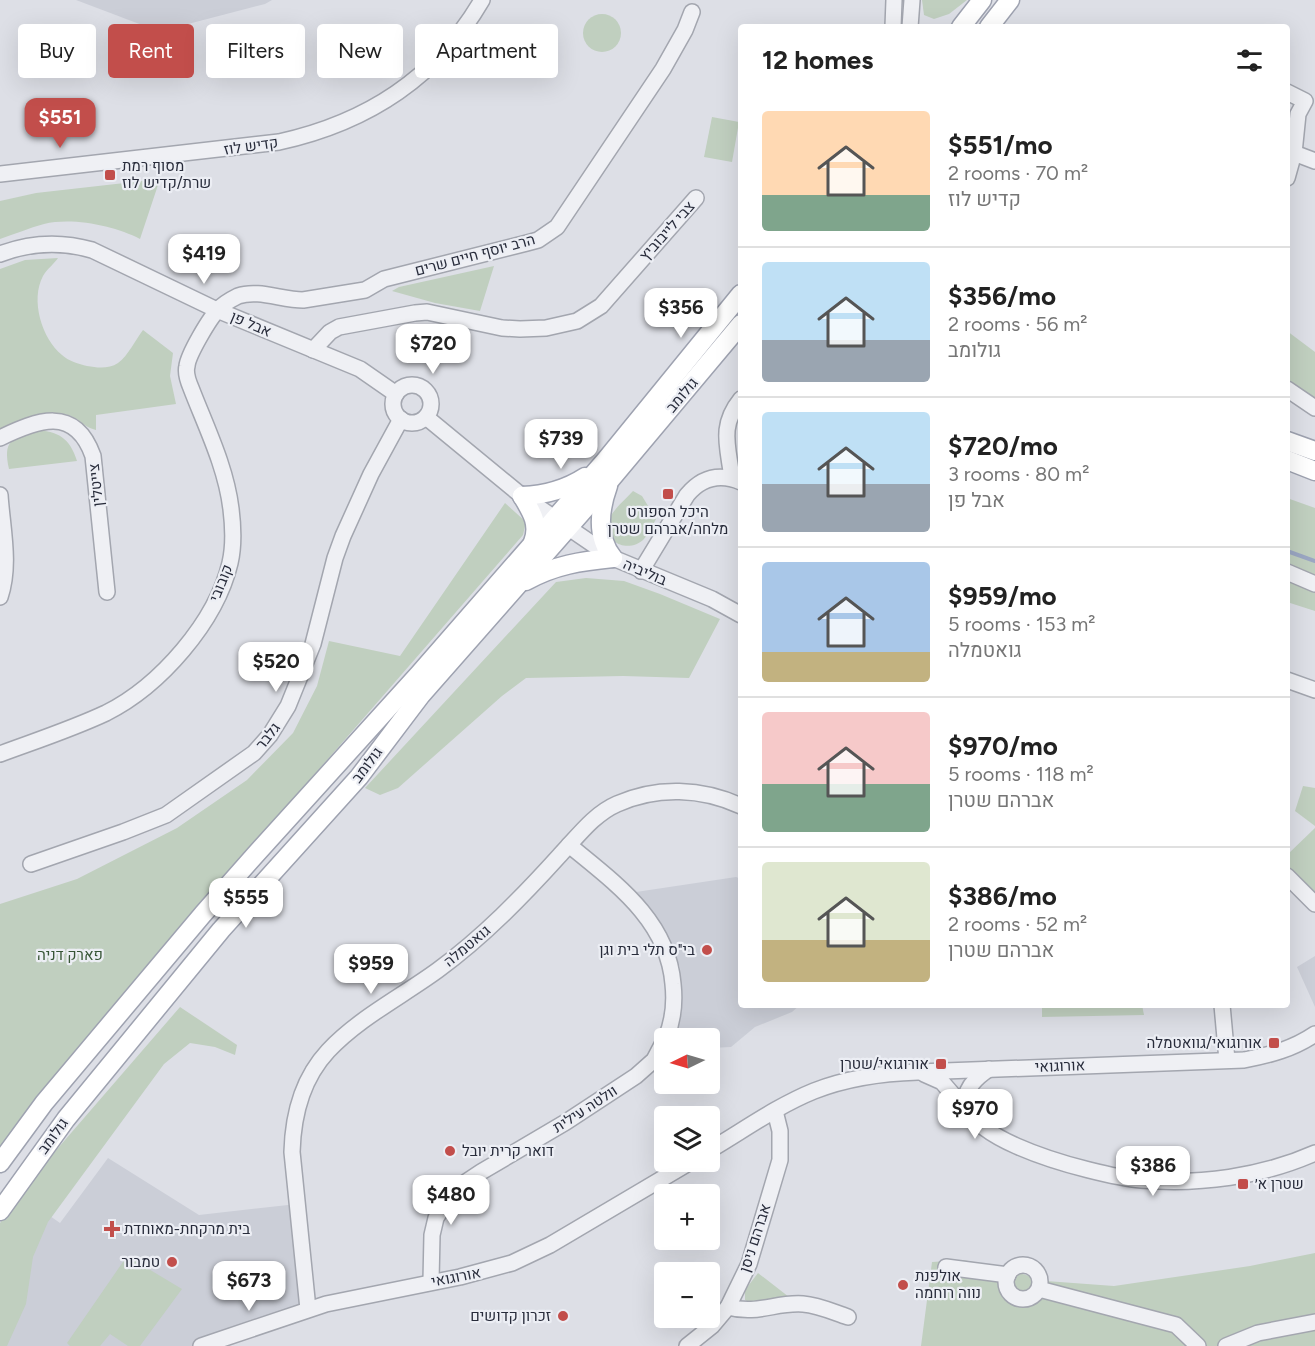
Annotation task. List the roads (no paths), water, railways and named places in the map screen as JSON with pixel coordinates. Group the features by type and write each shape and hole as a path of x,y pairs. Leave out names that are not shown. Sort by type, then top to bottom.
{"main road":[{"path":"963,24 982,0"},
{"path":"990,24 1010,0"},
{"name":"גולומב","path":"0,1211 66,1119 213,938 359,777 421,695 514,588 605,460 738,298"},
{"name":"גולומב","path":"0,1164 44,1103 226,888 419,674 533,542 562,523 611,479 738,328"},
{"path":"1290,442 1315,451"},
{"path":"533,542 537,529 531,511 522,496 547,494 561,489 577,482 605,460"},
{"path":"1290,461 1315,471"},
{"path":"611,479 603,499 601,521 604,546 613,558"},
{"path":"514,588 559,566 613,558"}],"street":[{"name":"קדיש לוז","path":"466,24 472,0"},
{"name":"קדיש לוז","path":"467,24 482,0"},
{"path":"892,24 894,0"},
{"path":"910,24 912,0"},
{"name":"הרב יוסף חיים שרים","path":"218,310 239,296 259,294 303,300 365,290 384,279 527,243 546,235 557,227 663,69 685,30 692,12"},
{"name":"קדיש לוז","path":"0,174 279,142 324,131 359,116 402,89 415,78"},
{"path":"1290,94 1305,101 1298,114 1294,153 1290,167"},
{"path":"1294,153 1315,161"},
{"name":"צבי לייבוביץ","path":"313,350 330,332 339,327 415,313 438,314 502,328 520,329 546,328 577,321 601,306 696,198"},
{"name":"אבל פן","path":"0,254 36,245 76,245 100,254 218,310 360,369 396,394"},
{"name":"קובובי","path":"0,754 107,712 142,690 178,657 201,625 219,592 231,562 231,509 228,488 187,377 186,366 189,356 218,310"},
{"path":"407,385 420,386 426,390 431,402 426,417 412,423 400,419 393,403 396,394 407,385"},
{"path":"1290,391 1315,408"},
{"path":"641,571 687,495 696,485 722,476 736,480 727,431 728,419 738,403"},
{"path":"426,417 522,496 562,523"},
{"name":"גלבר","path":"31,864 166,815 254,753 270,735 288,706 313,644 335,558 343,536 371,474 400,419"},
{"name":"צייטלין","path":"0,438 38,422 50,420 72,426 88,443 93,456 107,592"},
{"path":"0,495 5,560 3,589 0,597"},
{"name":"בוליביה","path":"562,523 613,558 704,596 738,613"},
{"path":"1290,573 1315,584"},
{"path":"1290,681 1315,690"},
{"name":"גואטמלה","path":"308,1309 292,1152 296,1110 307,1081 327,1052 366,1019 456,957 501,918 600,813 614,805 644,795 667,792 702,793 738,805"},
{"name":"וולטה עילית","path":"570,845 622,888 640,908 661,939 672,971 674,989 674,1008 670,1028"},
{"path":"1290,879 1315,904"},
{"path":"1222,1008 1227,1060"},
{"name":"אורוגואי","path":"720,1144 775,1111 813,1092 865,1077 918,1072 1227,1060 1268,1056 1295,1046 1315,1034"},
{"name":"וולטה עילית","path":"431,1281 432,1235 436,1218 454,1190 566,1122 636,1076 654,1060"},
{"path":"972,1118 965,1104 967,1088 975,1078 989,1069"},
{"path":"918,1072 942,1082 972,1118 1005,1140 1051,1160 1139,1180 1190,1182 1228,1177 1292,1163 1315,1153"},
{"name":"אברהם ניסן","path":"687,1346 712,1326 728,1307 749,1264 780,1160 780,1131 775,1111"},
{"name":"אורוגואי","path":"201,1346 308,1309 350,1298 499,1268 560,1239 673,1172"},
{"path":"946,1267 1008,1275"},
{"path":"1016,1267 1033,1268 1040,1277 1039,1289 1027,1299 1016,1298 1006,1286 1008,1275 1016,1267"},
{"path":"1039,1289 1176,1325 1198,1346"},
{"path":"728,1307 742,1311 754,1311 802,1304 816,1306 848,1317"},
{"path":"1226,1346 1258,1333 1315,1322"}],"waterway":[{"path":"1290,552 1315,561"}],"place":[{"name":"מסוף רמת שרת/קדיש לוז","path":"110,175"},
{"name":"היכל הספורט מלחה/אברהם שטרן","path":"668,494"},
{"name":"בי\"ס תלי בית וגן","path":"707,950"},
{"name":"אורוגואי/גוואטמלה","path":"1274,1043"},
{"name":"אורוגואי/שטרן","path":"941,1064"},
{"name":"דואר קרית יובל","path":"450,1151"},
{"name":"שטרן א׳","path":"1243,1184"},
{"name":"בית מרקחת-מאוחדת","path":"112,1229"},
{"name":"טמבור","path":"172,1262"},
{"name":"אולפנת נווה רוחמה","path":"903,1285"},
{"name":"זכרון קדושים","path":"563,1316"}],"park label":[{"name":"פארק דניה","path":"70,955"}]}
